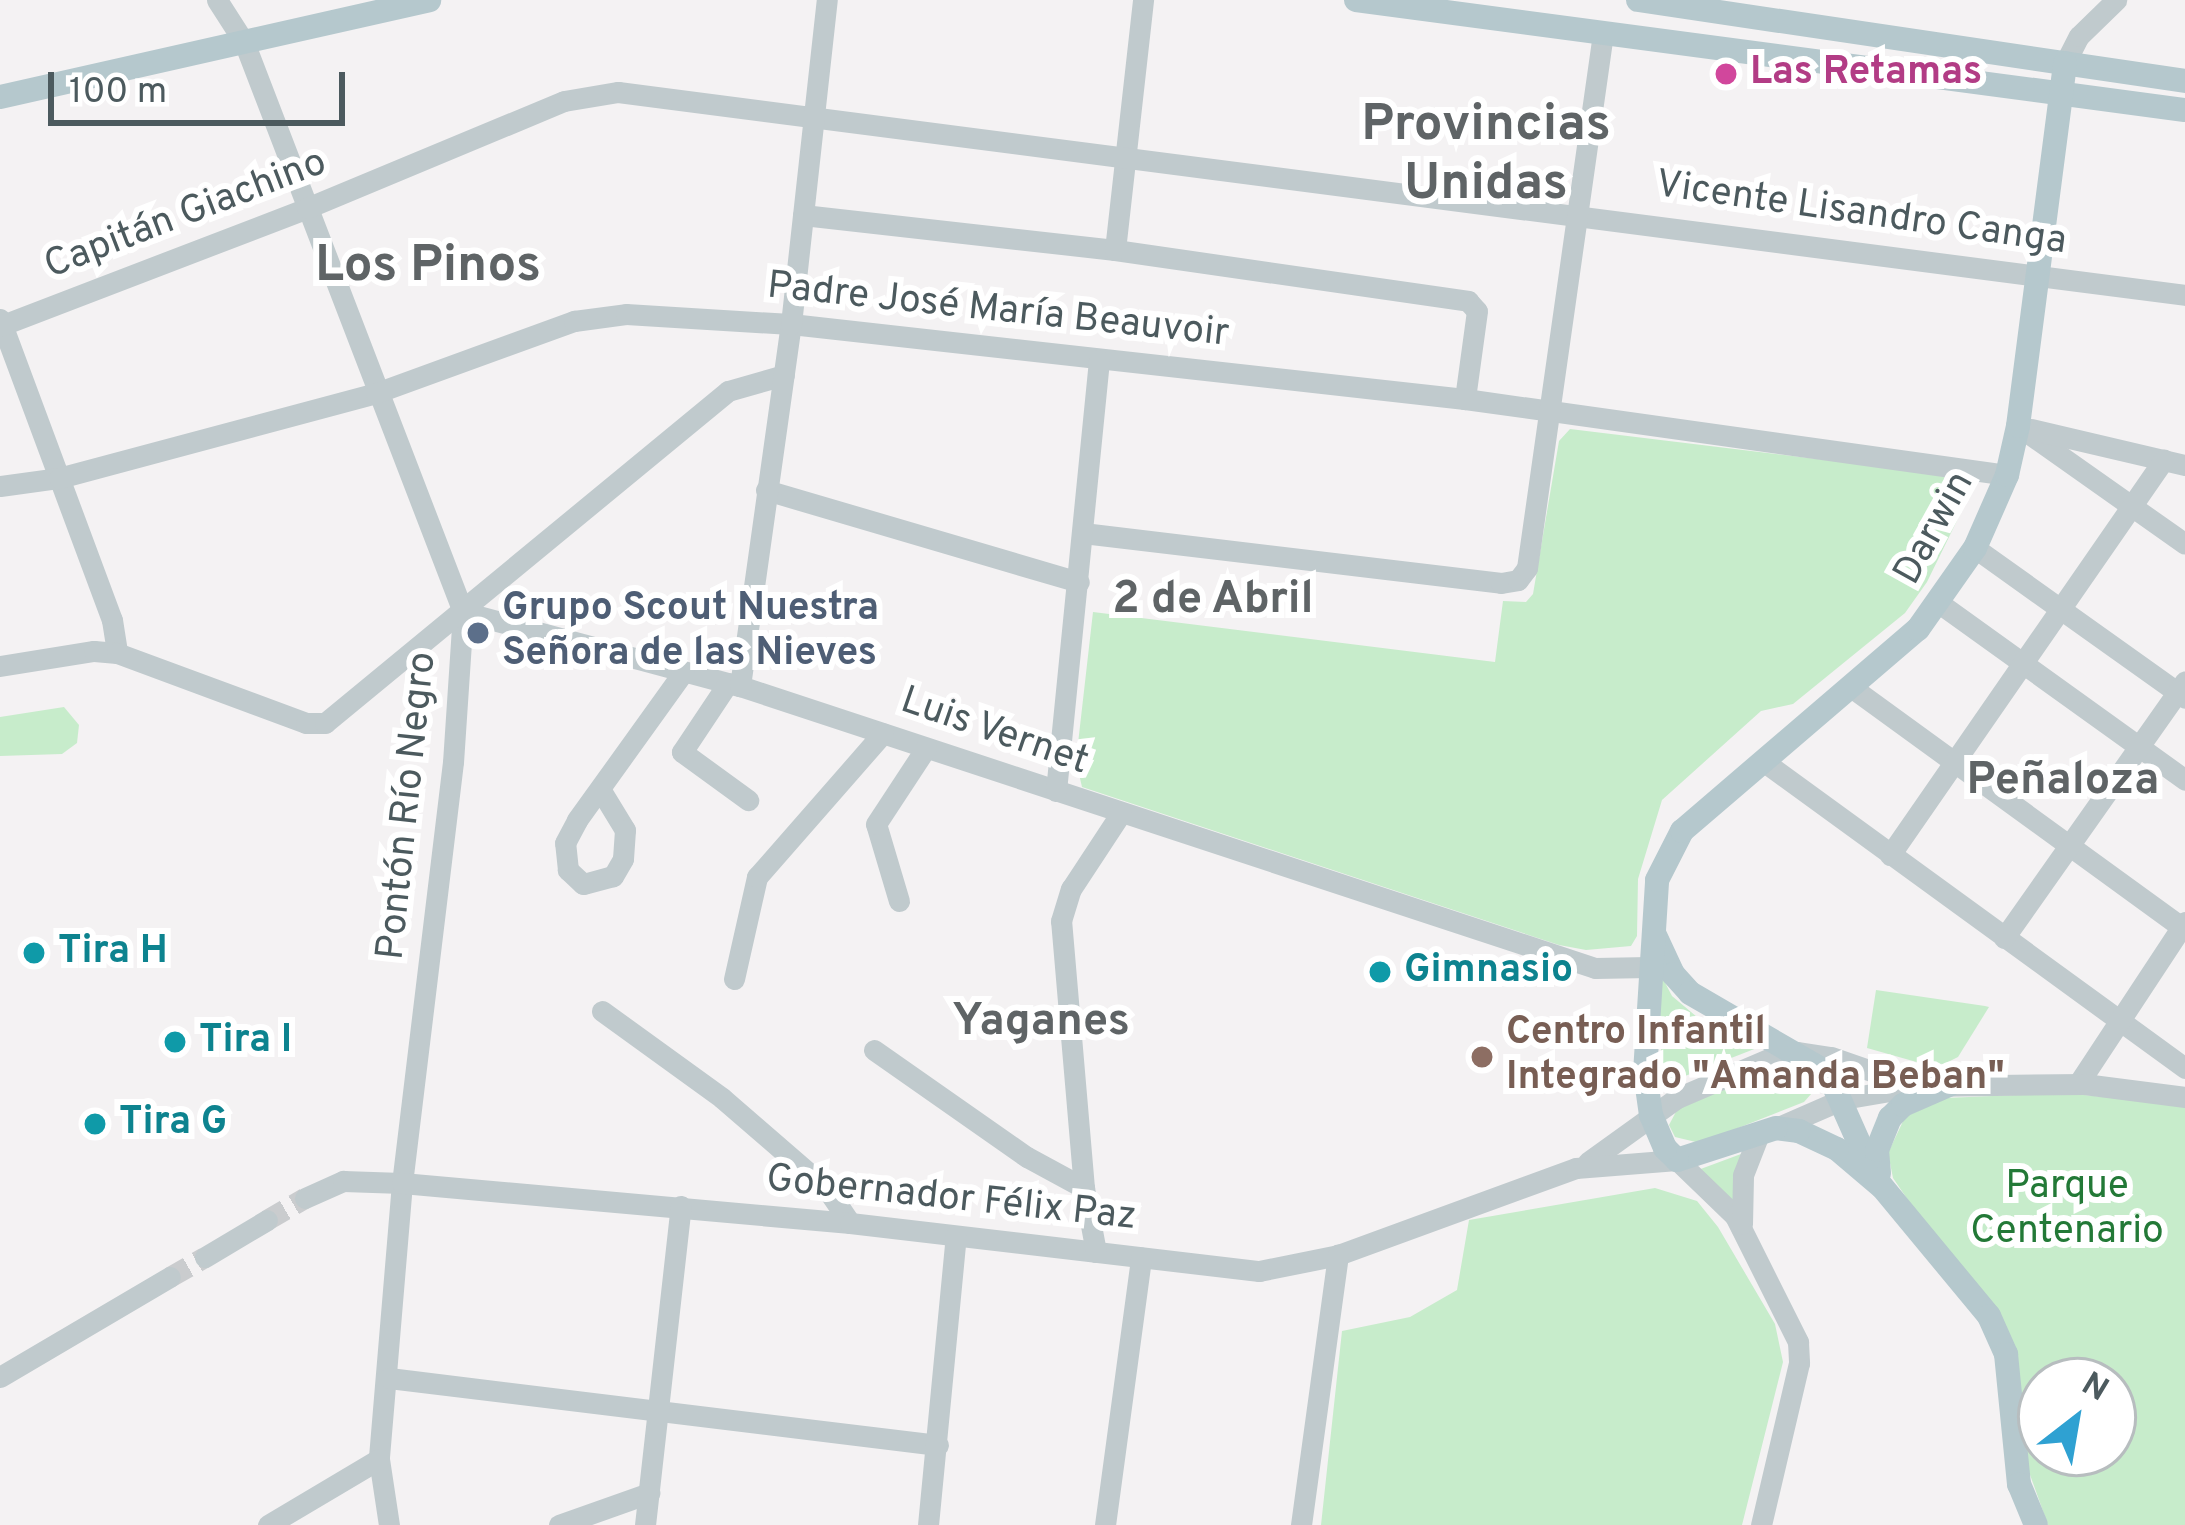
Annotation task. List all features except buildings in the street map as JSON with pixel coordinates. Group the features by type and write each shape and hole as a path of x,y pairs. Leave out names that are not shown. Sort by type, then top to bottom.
{"main road":[{"path":"0,97 429,0"},
{"path":"1356,0 2185,110"},
{"path":"1638,0 2185,81"},
{"name":"Darwin","path":"1677,1160 1665,1148 1651,1115 1645,1073 1657,880 1671,846 1939,603 1976,548 2007,475 2018,426 2065,63"},
{"path":"1651,925 1661,954 1690,993 1828,1073 1882,1187"},
{"path":"1882,1187 1877,1150 1890,1118 1903,1105 1949,1085"},
{"path":"1767,1131 1819,1138 1882,1187 1977,1299 2000,1336 2014,1460 2036,1525"},
{"name":"Gobernador Félix Paz","path":"1677,1160 1767,1131"}],"street":[{"name":"Pontón Río Negro","path":"217,0 244,42 463,612 453,762 402,1183 379,1460 389,1525"},
{"path":"748,800 682,752 734,685 791,324 827,0"},
{"path":"1114,250 1143,0"},
{"name":"Darwin","path":"2065,63 2079,36 2116,0"},
{"path":"1083,533 1501,583 1518,580 1527,568 1604,32"},
{"name":"Capitán Giachino","path":"1,324 590,94 618,92 814,117"},
{"name":"Vicente Lisandro Canga","path":"814,117 2185,295"},
{"path":"803,214 1114,250 1468,301 1477,311 1465,399"},
{"name":"Padre José María Beauvoir","path":"0,486 59,478 376,393 598,315 791,324 1465,399 2007,475"},
{"path":"1,324 112,620 117,653"},
{"path":"1056,791 1100,360"},
{"path":"0,666 94,651 117,653 306,723 325,723 728,391 784,375"},
{"path":"2018,426 2175,462"},
{"path":"2018,426 2185,544"},
{"path":"1891,855 2133,506 2175,462"},
{"path":"766,490 1078,582"},
{"path":"1976,548 2182,690 2069,846 2013,945"},
{"path":"1939,603 2185,780"},
{"name":"Luis Vernet","path":"463,612 734,685 1595,968 1649,968"},
{"path":"600,789 684,671"},
{"path":"1851,687 2184,927 2078,1084"},
{"path":"734,979 757,877 883,734"},
{"path":"899,902 876,824 926,748"},
{"path":"1762,761 2185,1067"},
{"path":"1096,1252 1084,1188 1061,921 1071,889 1120,813"},
{"path":"602,1011 722,1098 827,1190 850,1223"},
{"path":"874,1050 1027,1157 1084,1188"},
{"name":"Gobernador Félix Paz","path":"305,1198 343,1180 402,1183 850,1223 1259,1271 1338,1255 1576,1168 1698,1087 1798,1052 1918,1086"},
{"name":"Gobernador Félix Paz","path":"1767,1131 1844,1099 1918,1086 2078,1084 2185,1096"},
{"path":"1743,1230 1742,1175 1767,1131"},
{"path":"1677,1160 1712,1190 1743,1230 1788,1318 1799,1363 1761,1525"},
{"name":"Gobernador Félix Paz","path":"1576,1168 1677,1160"},
{"path":"645,1525 681,1206"},
{"path":"205,1257 268,1220"},
{"path":"928,1525 956,1236"},
{"path":"1301,1525 1338,1255"},
{"path":"1105,1525 1142,1257"},
{"path":"0,1377 170,1277"},
{"path":"388,1378 938,1445"},
{"path":"268,1525 379,1460"},
{"path":"560,1525 649,1493"}],"green space":[{"path":"1570,429 1958,476 1972,490 1927,582 1905,613 1793,704 1761,711 1662,800 1638,879 1637,936 1631,946 1586,950 1559,945 1082,787 1076,761 1093,612 1495,662 1503,601 1526,602 1533,594 1559,441"},
{"path":"64,707 79,725 77,743 62,754 0,756 0,717"},
{"path":"1659,971 1672,996 1697,1017 1762,1046 1662,1085"},
{"path":"1876,990 1989,1007 1958,1057 1944,1064 1920,1063 1867,1048"},
{"path":"1791,1065 1813,1076 1812,1093 1804,1102 1700,1143 1675,1137 1669,1125 1679,1106"},
{"name":"Parque Centenario","path":"2064,1093 2185,1105 2185,1525 2048,1525 2031,1477 2137,1477 2137,1357 2017,1360 1893,1178 1888,1153 1905,1117 1945,1098"},
{"path":"1741,1154 1737,1210 1698,1170"},
{"path":"1655,1188 1697,1201 1718,1227 1775,1324 1783,1362 1742,1525 1321,1525 1342,1331 1410,1317 1457,1290 1469,1220"}],"tunnel":[{"path":"267,1220 305,1198"},
{"path":"170,1277 205,1257"}],"place":[{"name":"Las Retamas","path":"1726,74"},
{"name":"Grupo Scout Nuestra Señora de las Nieves","path":"478,633"},
{"name":"Tira H","path":"34,953"},
{"name":"Gimnasio","path":"1380,972"},
{"name":"Tira I","path":"175,1042"},
{"name":"Centro Infantil Integrado \"Amanda Beban\"","path":"1482,1057"},
{"name":"Tira G","path":"95,1124"}],"district":[{"name":"Provincias Unidas","path":"1486,157"},
{"name":"Los Pinos","path":"428,268"},
{"name":"2 de Abril","path":"1213,601"},
{"name":"Peñaloza","path":"2063,782"},
{"name":"Yaganes","path":"1041,1023"}]}
